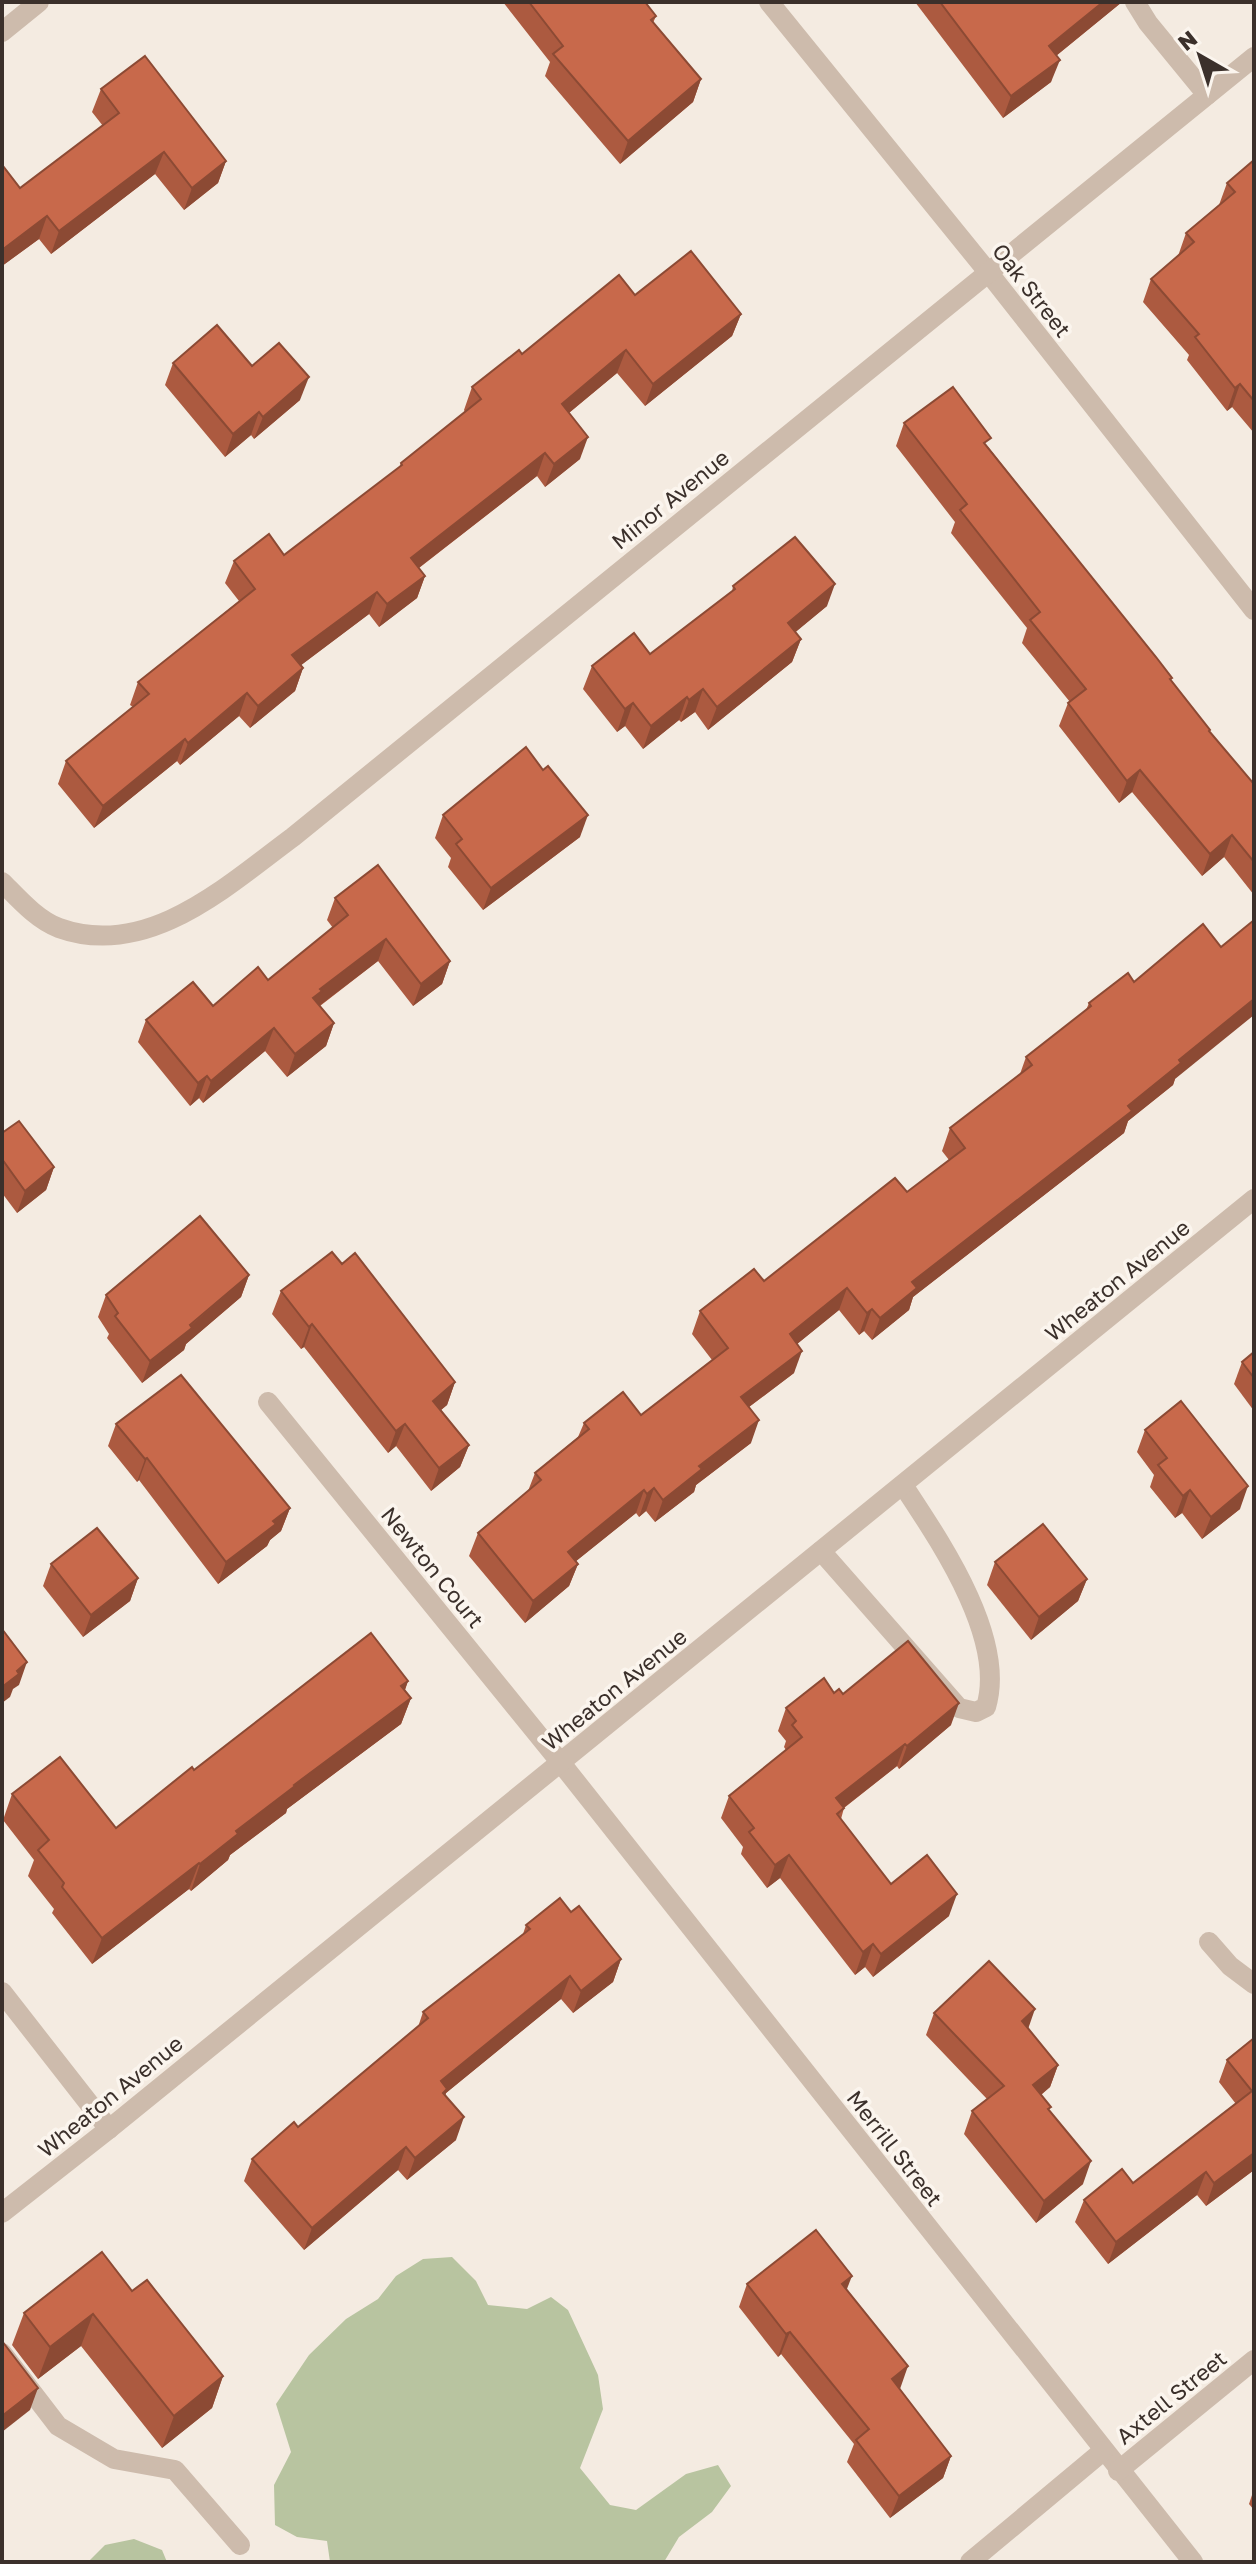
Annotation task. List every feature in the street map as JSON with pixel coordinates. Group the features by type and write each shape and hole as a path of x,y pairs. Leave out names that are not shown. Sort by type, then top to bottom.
{"street":[{"path":"2,32 39,2"},
{"name":"Oak Street","path":"769,2 988,272 1254,610"},
{"path":"1135,2 1148,23 1207,95"},
{"name":"Minor Avenue","path":"2,882 31,910 58,928 95,935 138,933 199,906 293,837 1254,57"},
{"name":"Wheaton Avenue","path":"2,2213 1254,1199"},
{"name":"Newton Court","path":"268,1402 561,1763"},
{"path":"821,1551 959,1708 976,1712 986,1707 990,1680 985,1640 955,1566 903,1485"},
{"name":"Merrill Street","path":"561,1763 1193,2562"},
{"path":"1209,1942 1230,1966 1254,1984"},
{"path":"2,1992 109,2129"},
{"path":"2,2353 58,2426 114,2459 175,2470 240,2545"},
{"name":"Axtell Street","path":"1118,2471 1254,2360"},
{"path":"970,2562 1103,2451"}],"green space":[{"path":"452,2257 476,2281 488,2305 527,2309 551,2297 568,2310 598,2375 603,2409 580,2468 610,2505 636,2510 686,2474 718,2465 731,2486 712,2512 679,2537 664,2562 330,2562 327,2541 297,2537 275,2525 274,2485 291,2452 276,2404 309,2355 346,2319 378,2299 396,2276 423,2259"},
{"path":"134,2539 162,2550 167,2562 88,2562 105,2545"}],"building":[{"path":"529,2 645,2 656,16 651,20 701,79 628,141 553,54 563,46"},
{"path":"940,2 1103,2 1049,46 1060,60 1011,96"},
{"path":"145,56 226,161 192,188 164,152 59,231 47,216 2,250 2,167 20,188 119,113 101,89"},
{"path":"1254,160 1254,401 1240,384 1235,388 1195,337 1199,334 1151,279 1194,242 1186,233 1235,192 1227,183"},
{"path":"691,251 741,314 653,384 626,350 562,404 588,437 554,464 545,453 411,558 425,576 387,604 377,592 292,655 303,668 258,706 247,693 188,743 185,739 103,806 66,761 149,694 138,682 255,589 234,561 269,534 284,555 402,465 481,399 472,387 519,350 522,354 619,275 635,295"},
{"path":"217,325 252,366 279,343 309,377 263,417 259,412 233,434 173,363"},
{"path":"953,387 991,438 984,443 1254,784 1254,862 1232,835 1210,854 1140,770 1127,781 1068,703 1086,689 1030,620 1040,612 960,510 967,504 904,423"},
{"path":"795,537 835,584 788,623 801,639 717,707 703,689 689,700 687,697 651,726 633,703 625,709 592,666 634,633 650,654 735,589 733,586"},
{"path":"526,747 543,770 548,766 588,815 491,888 456,844 462,839 443,815"},
{"path":"378,865 450,961 421,984 386,939 320,989 322,991 313,998 334,1023 295,1054 274,1028 211,1081 207,1076 198,1083 146,1020 193,982 213,1006 258,967 268,980 348,915 335,898"},
{"path":"1254,920 1254,999 1128,1106 1132,1111 912,1282 917,1288 880,1318 872,1309 867,1313 847,1288 790,1334 802,1351 741,1397 759,1420 699,1466 702,1469 663,1500 654,1488 647,1494 644,1490 568,1552 578,1564 533,1601 478,1533 541,1480 535,1473 589,1429 584,1423 623,1392 641,1415 728,1348 700,1311 754,1269 764,1281 895,1178 907,1192 965,1148 950,1128 1032,1065 1026,1057 1128,973 1134,982 1203,924 1221,947"},
{"path":"19,1121 54,1167 25,1191 2,1159 2,1133"},
{"path":"200,1216 249,1275 190,1325 192,1328 150,1361 115,1316 118,1313 106,1295"},
{"path":"332,1252 342,1264 355,1253 455,1382 433,1401 469,1445 439,1468 405,1424 396,1431 312,1324 309,1327 281,1291"},
{"path":"1254,1352 1254,1378 1242,1362"},
{"path":"181,1375 290,1508 273,1521 276,1524 226,1562 147,1458 116,1424"},
{"path":"1181,1401 1248,1486 1211,1517 1190,1490 1183,1496 1158,1465 1167,1458 1145,1430"},
{"path":"1043,1524 1087,1579 1039,1617 995,1562"},
{"path":"97,1528 138,1578 91,1615 51,1564"},
{"path":"2,1629 27,1662 17,1671 19,1674 2,1687"},
{"path":"371,1633 408,1681 401,1686 411,1698 294,1785 236,1831 238,1834 102,1938 38,1850 49,1840 12,1794 60,1757 116,1828"},
{"path":"908,1641 959,1703 836,1798 844,1808 837,1814 891,1884 927,1855 957,1894 881,1954 873,1944 863,1952 789,1855 775,1865 749,1832 754,1828 729,1796 802,1737 792,1725 796,1721 786,1708 824,1678 834,1693 839,1689 843,1694"},
{"path":"560,1898 571,1912 579,1906 621,1959 581,1991 570,1976 441,2081 447,2089 443,2093 464,2117 415,2158 406,2147 312,2228 252,2159 294,2122 298,2127 428,2018 423,2012 530,1929 526,1925"},
{"path":"989,1961 1035,2009 1022,2021 1058,2065 1033,2085 1051,2107 1048,2109 1091,2161 1044,2201 972,2111 1004,2086 934,2013"},
{"path":"1254,2038 1254,2153 1214,2183 1206,2172 1116,2242 1084,2200 1122,2169 1133,2183 1252,2091 1227,2060"},
{"path":"816,2230 852,2276 842,2284 908,2366 892,2379 951,2456 899,2496 856,2440 869,2429 747,2284"},
{"path":"102,2252 132,2291 147,2280 223,2376 174,2416 93,2314 50,2347 24,2313"},
{"path":"2,2341 38,2388 2,2416"}]}
